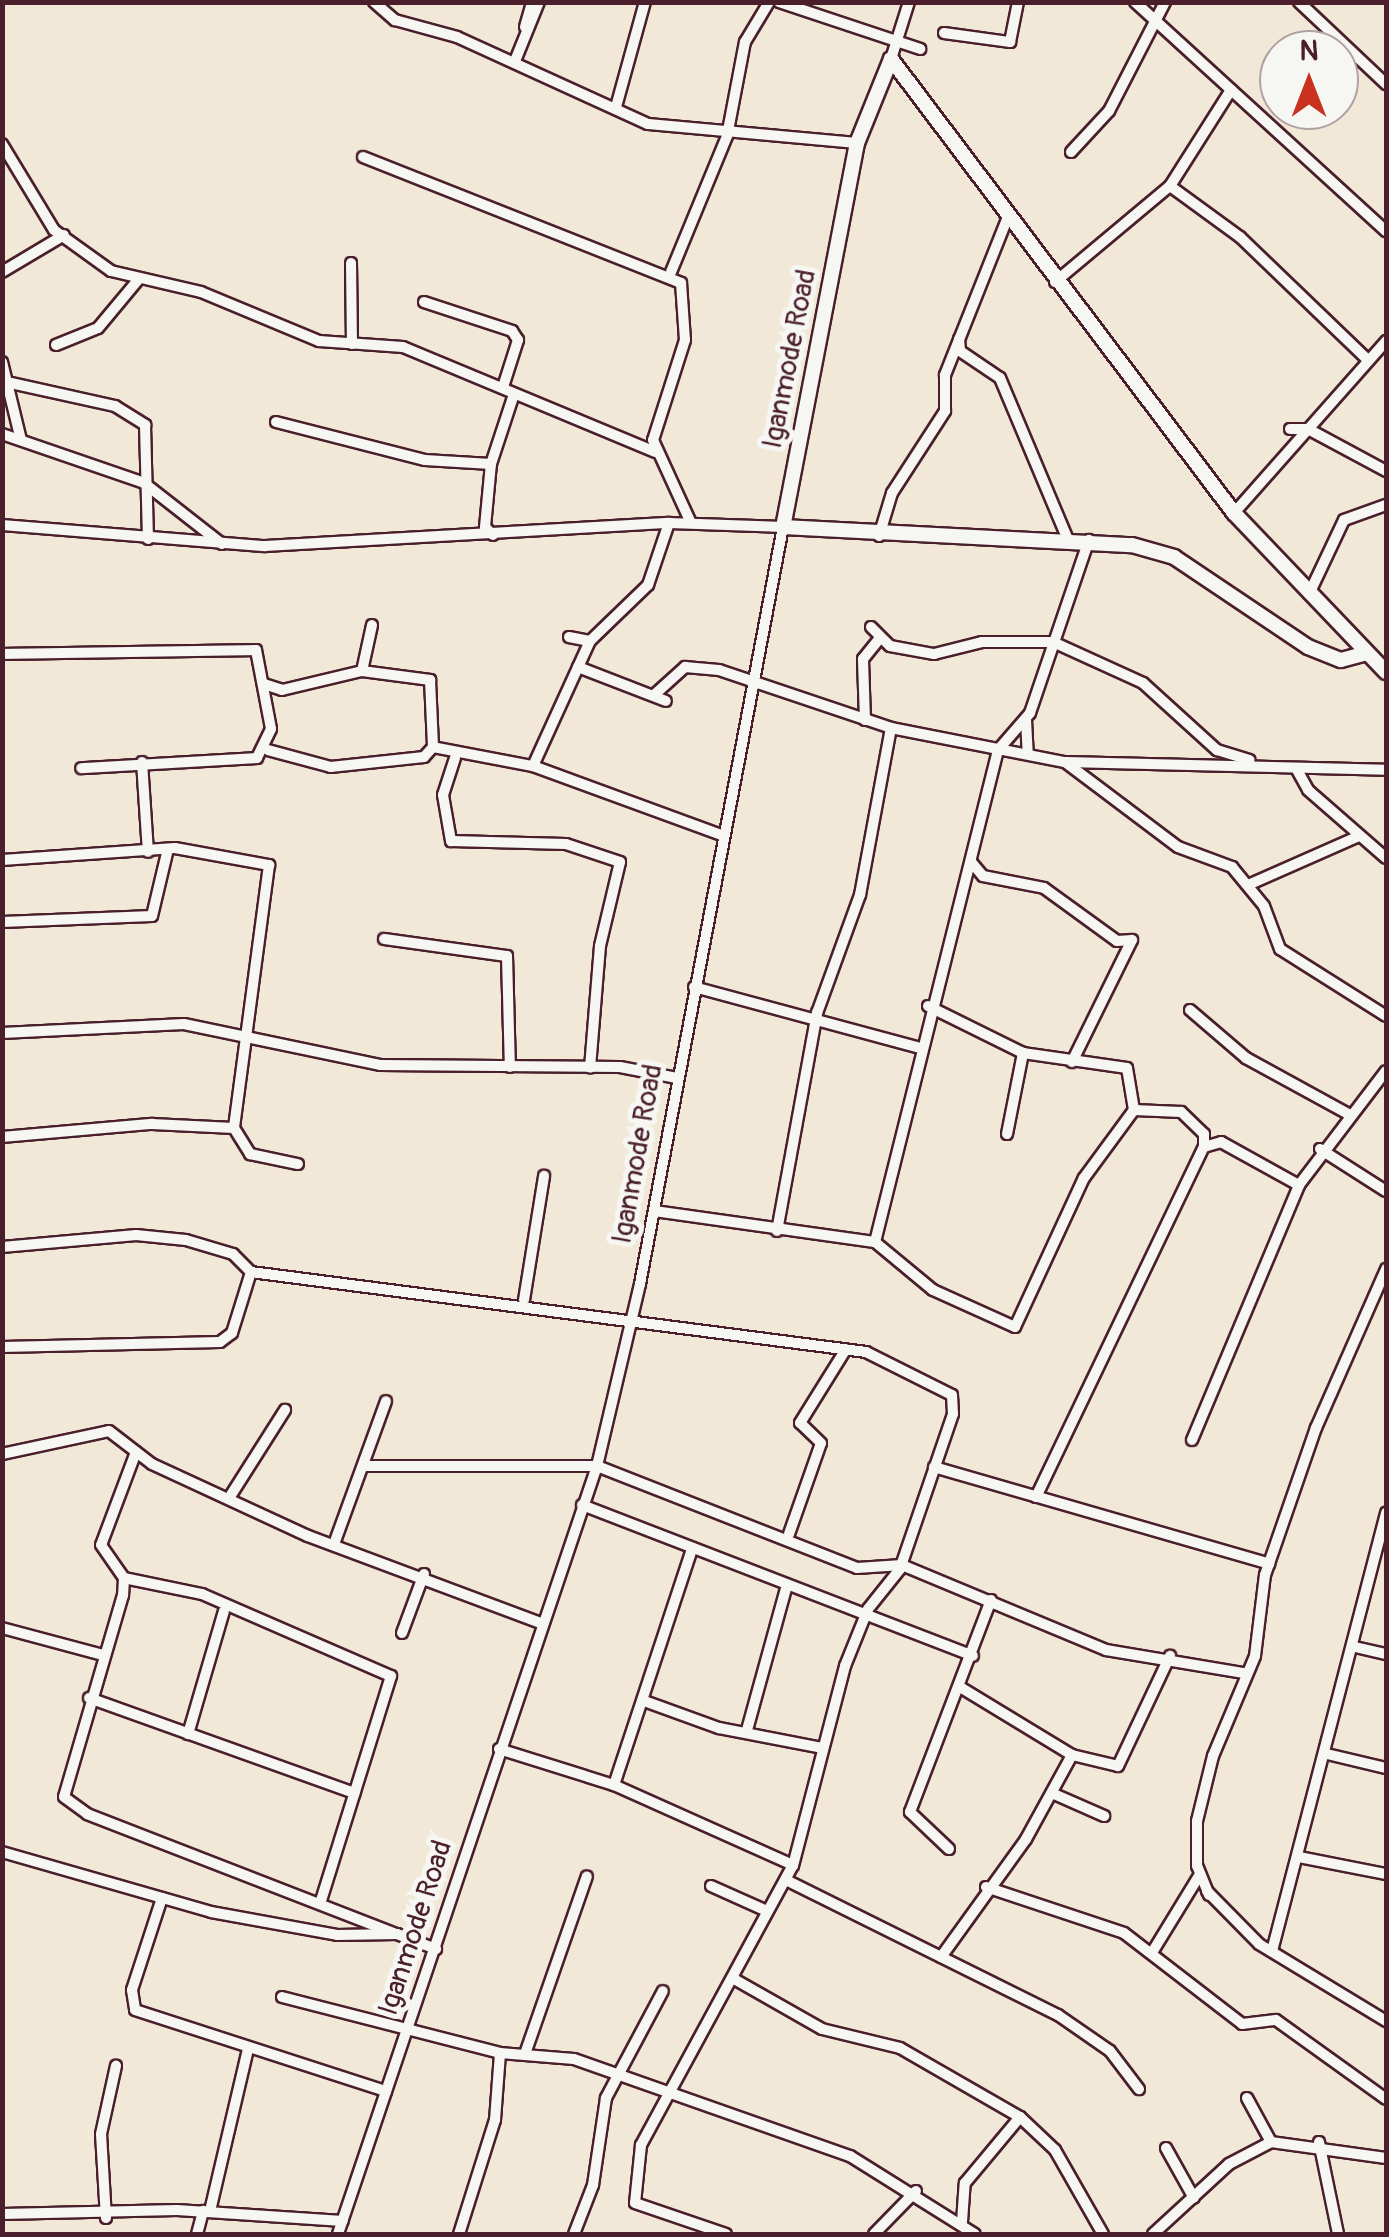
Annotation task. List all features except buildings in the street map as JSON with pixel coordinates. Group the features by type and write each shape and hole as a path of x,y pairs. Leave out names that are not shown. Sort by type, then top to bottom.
{"street":[{"path":"374,2 395,20 515,61 582,100 616,107 668,129 726,136 857,142"},
{"path":"515,61 536,2"},
{"path":"616,107 645,2"},
{"path":"648,442 688,325 671,272 726,136 742,52 769,2"},
{"path":"778,2 920,50"},
{"path":"909,2 891,59 906,89 1234,513 1364,654 1386,672"},
{"path":"944,33 1010,42 1018,2"},
{"path":"1135,2 1386,231"},
{"path":"1071,152 1109,112 1165,2"},
{"path":"1299,2 1386,84"},
{"name":"Iganmode Road","path":"338,2234 411,2027 499,1749 597,1466 654,1211 750,678 857,142 891,59"},
{"path":"884,80 906,89"},
{"path":"1054,283 1170,186 1231,90"},
{"path":"2,144 64,235 138,280 201,292 299,336 402,347 514,394 648,442 691,523"},
{"path":"363,158 631,265 671,272"},
{"path":"1170,186 1240,237 1368,360"},
{"path":"880,536 892,493 945,412 945,375 1007,219"},
{"path":"2,272 64,235"},
{"path":"351,263 352,344"},
{"path":"56,346 104,324 138,280"},
{"path":"424,302 512,331 503,387"},
{"path":"959,338 960,351 1000,378 1067,537"},
{"path":"1234,513 1386,341"},
{"path":"2,362 11,383 21,440"},
{"path":"11,383 132,414 151,438 147,468 139,481 148,539"},
{"path":"493,535 485,527 491,464 514,394"},
{"path":"276,422 425,460 491,464"},
{"path":"1290,429 1308,429 1386,471"},
{"path":"2,434 139,481 224,546"},
{"path":"1309,594 1344,520 1383,510"},
{"path":"533,766 590,641 648,585 669,523"},
{"path":"2,525 224,546 669,523 783,526 880,536 1067,537 1160,551 1308,647 1341,660 1364,654 1386,657"},
{"path":"1028,754 1026,720 1089,540"},
{"path":"362,672 372,624"},
{"path":"871,627 880,638 934,654 982,642 1052,642 1143,684 1217,750 1296,768 1386,770"},
{"path":"569,637 590,641"},
{"path":"865,720 864,659 880,638"},
{"path":"2,654 256,650 264,684 268,750"},
{"path":"578,666 666,701"},
{"path":"654,695 685,666 750,678 891,728 1065,762 1250,760"},
{"path":"81,768 268,750 344,768 424,757 433,747 428,676 362,672 282,690 264,684"},
{"path":"876,1242 904,1146 918,1046 972,863 998,750 1026,720"},
{"path":"777,1231 817,1013 860,895 891,728"},
{"path":"433,747 455,758 533,766 722,836"},
{"path":"455,758 443,795 451,841 566,844 620,862 600,946 590,1068"},
{"path":"142,762 148,852"},
{"path":"1065,762 1178,847 1224,862 1248,885 1298,966 1386,1016"},
{"path":"1296,768 1356,837 1386,858"},
{"path":"1248,885 1356,837"},
{"path":"2,860 148,852 272,868 234,1128 250,1154 298,1164"},
{"path":"2,922 152,916 166,853"},
{"path":"972,863 983,876 1044,888 1117,941 1132,940 1072,1062"},
{"path":"384,939 508,956 510,1067"},
{"path":"694,987 817,1013 918,1046"},
{"path":"654,1211 876,1242 933,1290 1015,1327 1084,1178 1134,1110 1128,1068 1023,1054 928,1006"},
{"path":"1190,1010 1246,1058 1350,1115"},
{"path":"2,1033 111,1034 160,1023 380,1065 590,1068 677,1078"},
{"path":"1007,1134 1023,1054"},
{"path":"1192,1440 1298,1185 1320,1149 1386,1071"},
{"path":"1134,1110 1181,1112 1204,1134 1298,1185"},
{"path":"2,1137 152,1124 234,1128"},
{"path":"1036,1497 1204,1147 1204,1134"},
{"path":"1204,1147 1221,1142"},
{"path":"1320,1149 1386,1191"},
{"path":"524,1300 544,1176"},
{"path":"2,1247 152,1235 212,1246 251,1272 524,1300 846,1349 893,1360 952,1394 934,1467 902,1565 868,1608 823,1748 794,1865 641,2145 632,2198 726,2234"},
{"path":"1386,1269 1269,1564 1244,1673 1196,1822 1200,1876 1210,1895 1272,1951 1386,2021"},
{"path":"2,1347 220,1342 232,1333 251,1272"},
{"path":"790,1534 821,1442 802,1418 846,1349"},
{"path":"334,1544 367,1466 386,1401"},
{"path":"231,1495 286,1410"},
{"path":"2,1454 109,1432 136,1452 334,1544 424,1574 542,1623"},
{"path":"136,1452 101,1546 124,1578 202,1594 224,1610 391,1676 321,1900"},
{"path":"367,1466 597,1466 790,1534 857,1568 902,1565 1106,1650 1170,1656 1244,1673"},
{"path":"934,1467 1269,1564"},
{"path":"582,1505 692,1552 868,1608 974,1656"},
{"path":"1272,1951 1355,1647 1386,1513"},
{"path":"614,1785 647,1702 692,1552"},
{"path":"402,1633 424,1574"},
{"path":"124,1578 62,1786 68,1804 321,1900 436,1949"},
{"path":"747,1730 787,1585"},
{"path":"949,1848 910,1812 974,1656 992,1600"},
{"path":"188,1734 224,1610"},
{"path":"2,1628 102,1655"},
{"path":"1355,1647 1386,1654"},
{"path":"960,1687 1072,1756 1118,1766 1170,1656"},
{"path":"88,1698 354,1793"},
{"path":"647,1702 823,1748"},
{"path":"499,1749 614,1785 794,1865"},
{"path":"1327,1754 1386,1768"},
{"path":"942,1957 1054,1794 1072,1756"},
{"path":"1054,1794 1104,1816"},
{"path":"2,1852 162,1898 316,1932 397,1934"},
{"path":"1299,1856 1386,1874"},
{"path":"525,2054 586,1876"},
{"path":"1153,1950 1188,1906 1200,1876"},
{"path":"786,1880 1058,2014 1110,2051 1139,2089"},
{"path":"711,1886 767,1911"},
{"path":"986,1888 1090,1918 1153,1950 1237,2020 1276,2020 1386,2099"},
{"path":"1188,1906 1210,1895"},
{"path":"162,1898 132,2006 248,2049 386,2090"},
{"path":"734,1979 822,2029 900,2048 1020,2118 1055,2150 1103,2234"},
{"path":"574,2234 615,2076 663,1990"},
{"path":"282,1997 411,2027 500,2053 563,2055 850,2156 916,2191 975,2234"},
{"path":"197,2234 207,2211 248,2049"},
{"path":"459,2234 495,2120 500,2053"},
{"path":"106,2218 101,2134 116,2066"},
{"path":"1246,2098 1272,2142"},
{"path":"962,2222 965,2183 1020,2118"},
{"path":"1153,2234 1194,2198 1272,2142 1319,2142 1386,2158"},
{"path":"1319,2142 1338,2234"},
{"path":"1166,2148 1194,2198"},
{"path":"874,2234 916,2191"},
{"path":"2,2214 106,2218 207,2211 343,2221"}]}
